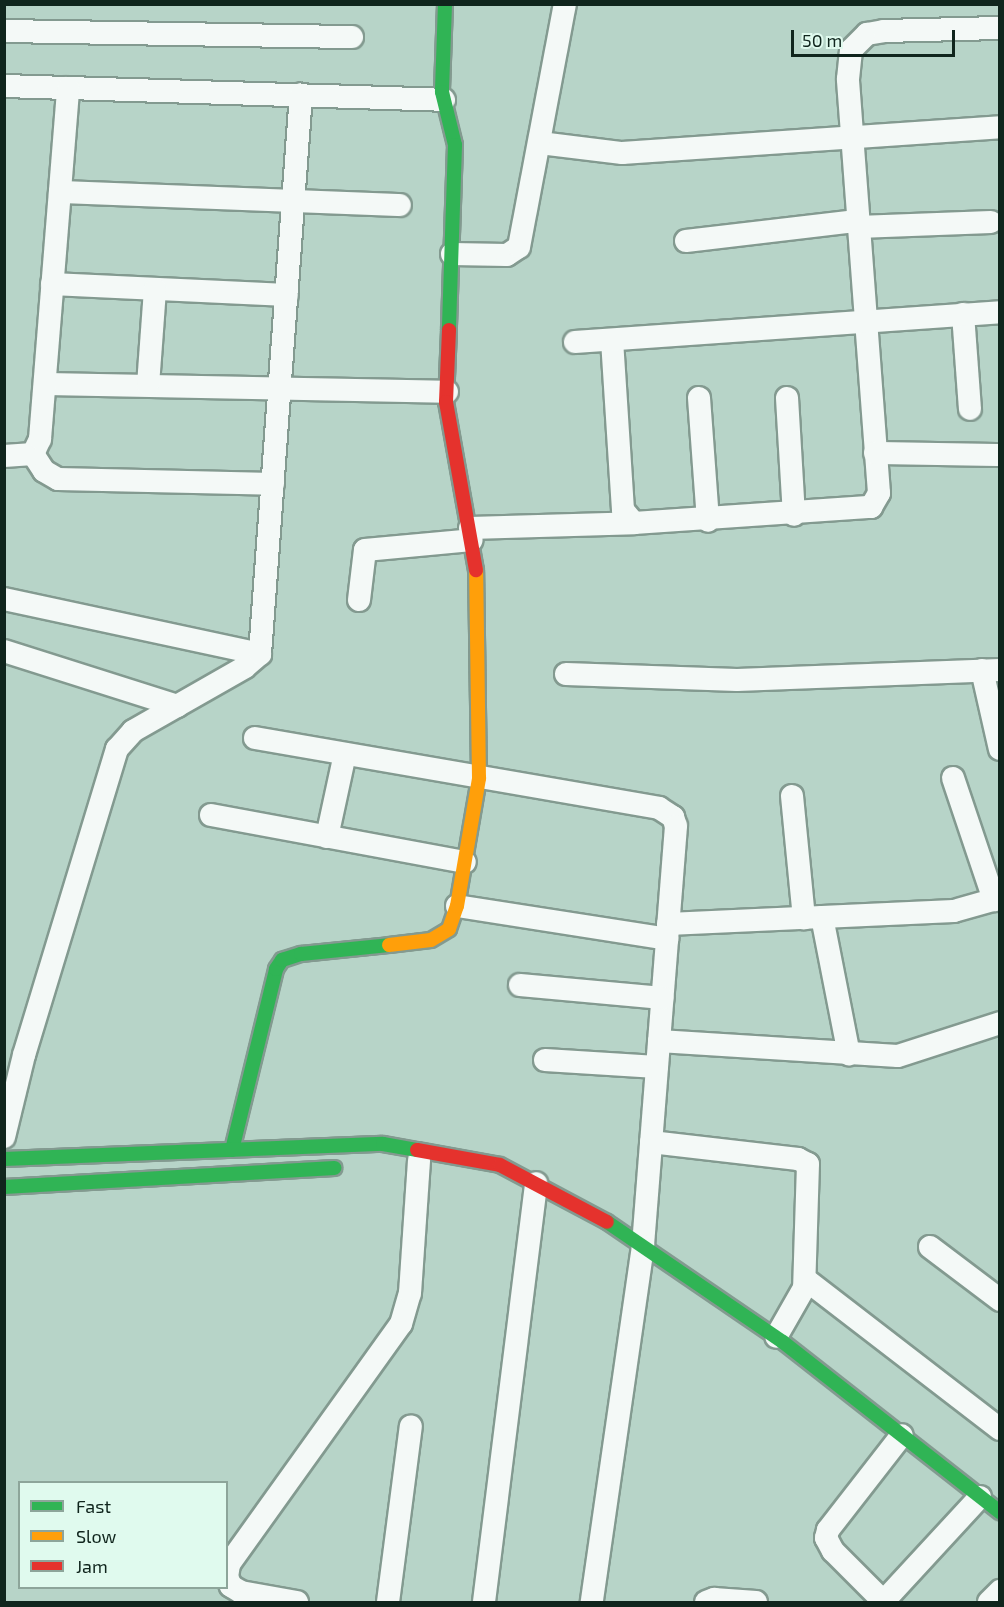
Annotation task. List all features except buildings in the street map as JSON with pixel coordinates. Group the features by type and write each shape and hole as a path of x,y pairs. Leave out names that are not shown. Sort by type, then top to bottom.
{"street":[{"path":"232,1150 276,969 282,960 301,954 431,940 450,929 457,906 479,778 471,534 447,392 455,145 444,100 445,4"},
{"path":"452,254 515,252 522,240 565,4"},
{"path":"359,600 365,550 471,534 634,523 708,521 871,507 879,493 864,322 849,64 858,40 884,31 999,28"},
{"path":"4,32 352,37"},
{"path":"4,86 444,100"},
{"path":"33,454 40,439 68,88"},
{"path":"4,1137 14,1052 117,748 133,731 245,667 260,654 301,95"},
{"path":"540,143 622,153 999,127"},
{"path":"60,192 400,205"},
{"path":"686,241 858,224 990,222"},
{"path":"52,284 287,295"},
{"path":"148,385 155,289"},
{"path":"574,342 999,312"},
{"path":"963,314 970,409"},
{"path":"612,340 623,510 634,523"},
{"path":"45,384 447,392"},
{"path":"699,398 708,521"},
{"path":"787,398 794,515"},
{"path":"875,453 999,455"},
{"path":"4,456 33,454"},
{"path":"33,454 44,471 58,478 273,484"},
{"path":"4,599 260,654"},
{"path":"4,651 177,706"},
{"path":"566,674 737,680 991,670 999,749"},
{"path":"255,738 667,812 676,825 643,1246 592,1602"},
{"path":"327,837 345,754"},
{"path":"457,906 668,931 813,917 954,911 997,899 953,778"},
{"path":"792,796 813,917 849,1054"},
{"path":"211,815 465,862"},
{"path":"520,985 662,998"},
{"path":"659,1041 879,1056 917,1052 999,1023"},
{"path":"545,1060 657,1067"},
{"path":"651,1142 804,1160 810,1168 805,1279 801,1296 776,1337"},
{"path":"4,1159 383,1144 419,1158 500,1165 586,1208 776,1337 902,1435 992,1500 884,1602 833,1551 826,1538 828,1530 902,1435"},
{"path":"228,1570 229,1564 401,1324 410,1293 419,1158"},
{"path":"4,1187 345,1167"},
{"path":"484,1602 536,1183"},
{"path":"930,1247 999,1300"},
{"path":"805,1279 999,1429"},
{"path":"388,1602 411,1426"},
{"path":"228,1579 239,1597 297,1602"},
{"path":"989,1602 999,1591"},
{"path":"706,1602 714,1599 756,1602"}],"traffic: fast":[{"path":"445,4 442,92 455,145 449,330"},
{"path":"232,1150 276,969 282,960 301,954 389,945"},
{"path":"4,1159 383,1144 417,1150"},
{"path":"4,1187 334,1168"},
{"path":"607,1222 783,1342 1000,1512"}],"traffic: slow":[{"path":"389,945 431,940 449,929 457,906 479,778 476,570"}],"traffic: jam":[{"path":"449,330 446,402 476,570"},
{"path":"417,1150 500,1165 607,1222"}]}
